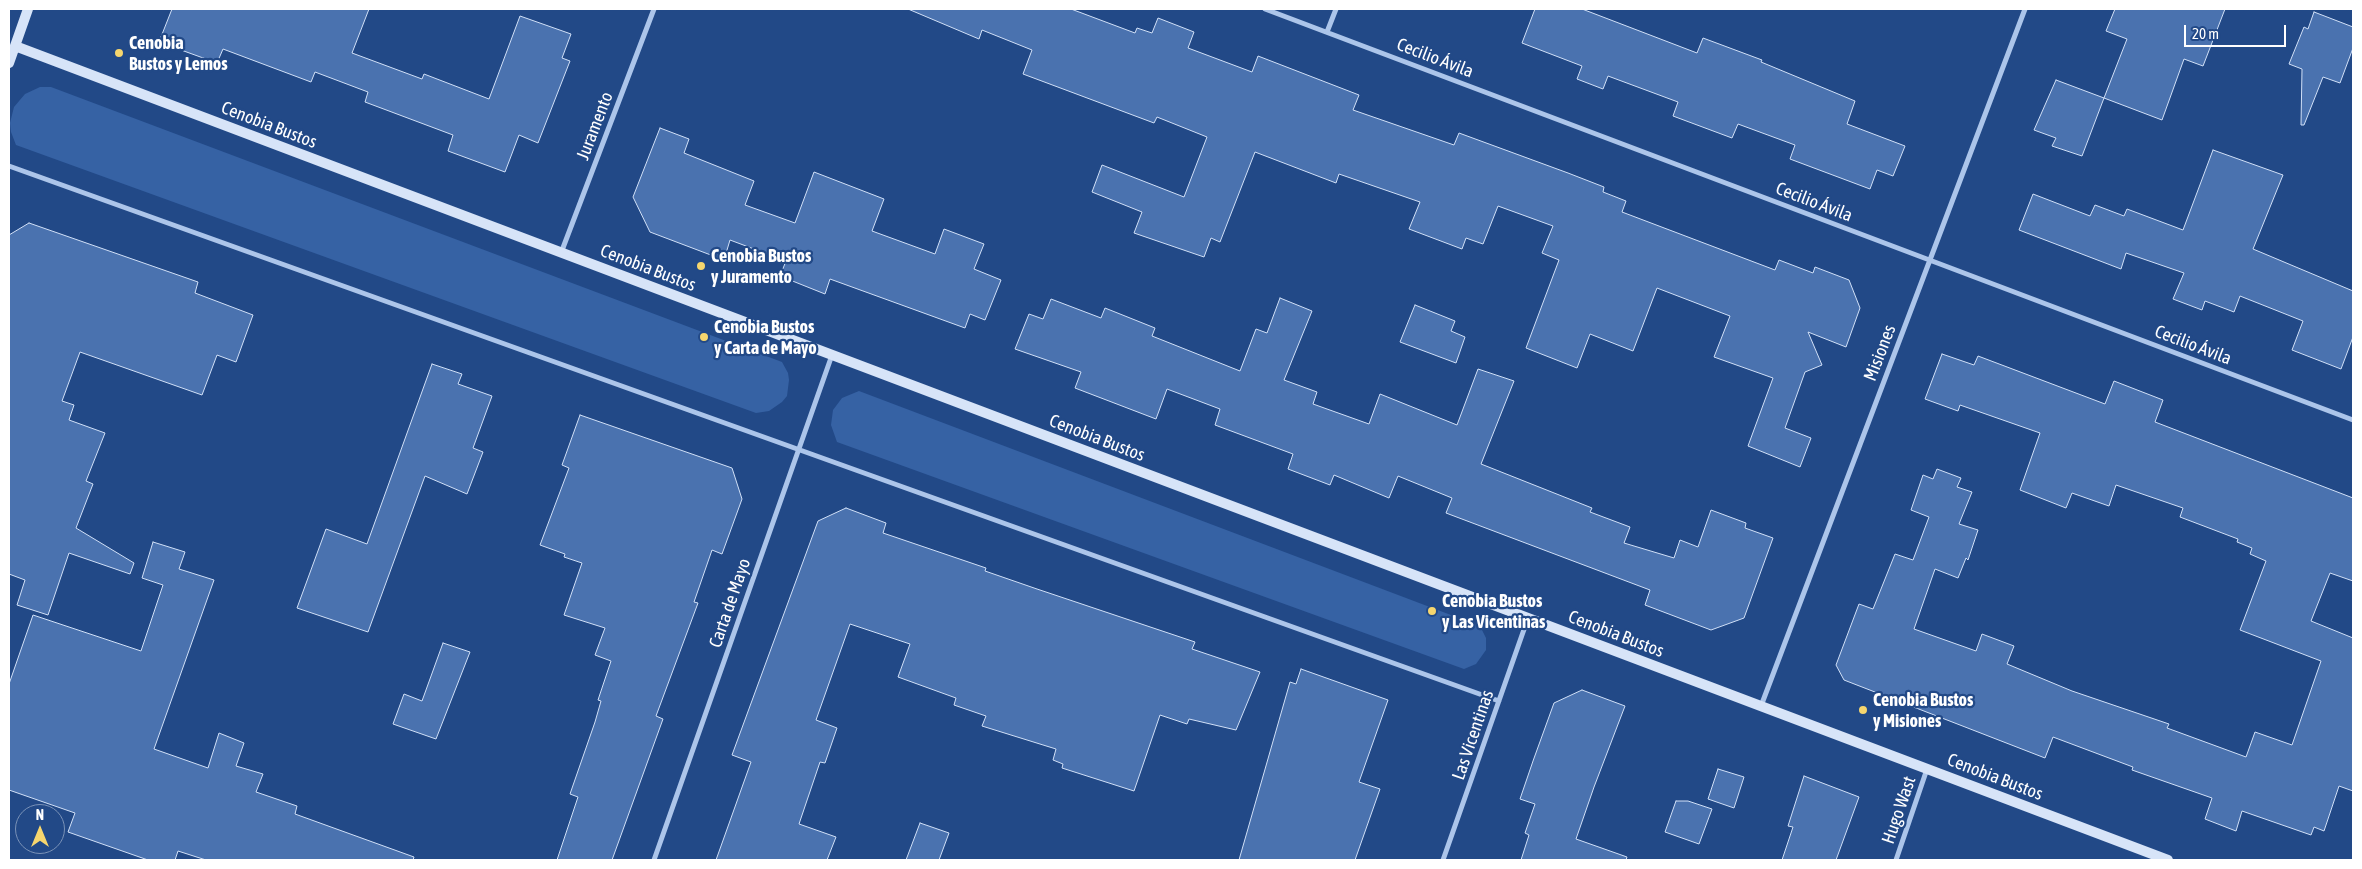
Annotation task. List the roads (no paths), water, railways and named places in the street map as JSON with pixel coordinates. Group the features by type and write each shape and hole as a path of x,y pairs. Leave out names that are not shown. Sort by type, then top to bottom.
{"street":[{"path":"9,63 28,9"},
{"name":"Juramento","path":"561,252 654,9"},
{"name":"Cecilio Ávila","path":"1265,9 2353,420"},
{"path":"1327,32 1336,9"},
{"name":"Misiones","path":"1761,706 2025,9"},
{"name":"Cenobia Bustos","path":"15,46 2168,860"},
{"path":"9,166 1499,701"},
{"name":"Carta de Mayo","path":"654,860 832,355"},
{"name":"Las Vicentinas","path":"1443,860 1528,618"},
{"name":"Hugo Wast","path":"1896,860 1928,769"}],"place":[{"name":"Cenobia Bustos y Lemos","path":"119,53"},
{"name":"Cenobia Bustos y Juramento","path":"701,266"},
{"name":"Cenobia Bustos y Carta de Mayo","path":"704,337"},
{"name":"Cenobia Bustos y Las Vicentinas","path":"1432,611"},
{"name":"Cenobia Bustos y Misiones","path":"1863,710"}]}
